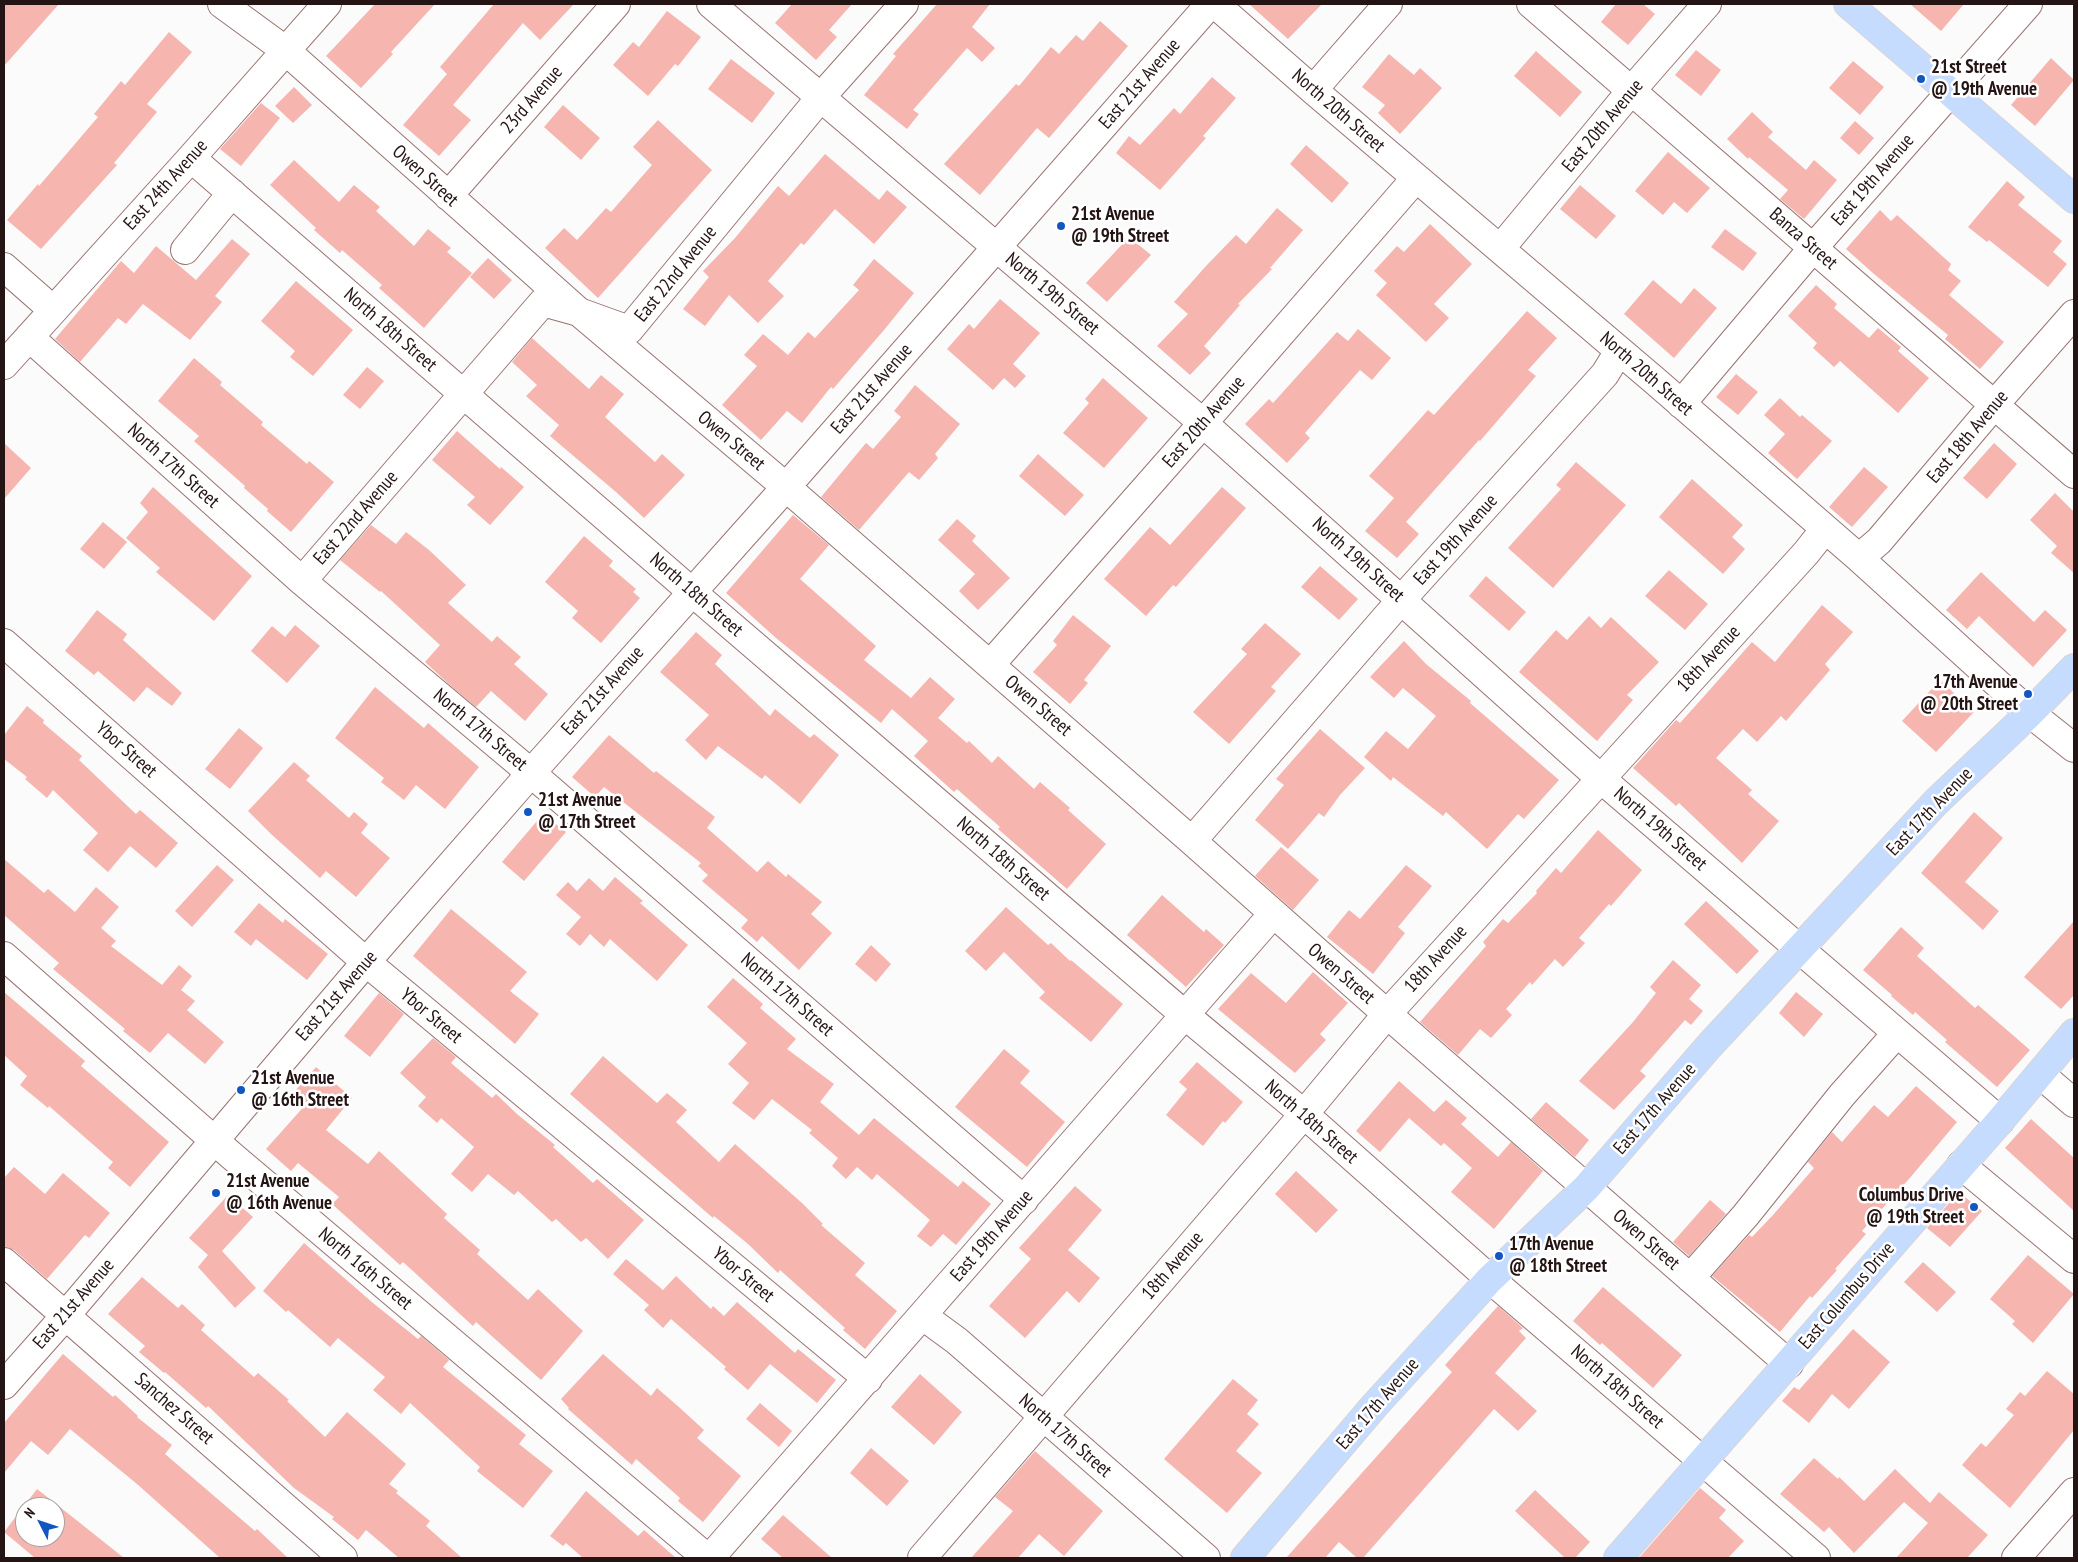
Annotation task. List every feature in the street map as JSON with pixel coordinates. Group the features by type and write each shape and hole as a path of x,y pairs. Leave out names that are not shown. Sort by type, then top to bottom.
{"main road":[{"path":"1848,4 2074,200"},
{"name":"East 17th Avenue","path":"1245,1558 1375,1405 1490,1279 1586,1188 1710,1045 1936,802 2030,713 2074,668"},
{"name":"East Columbus Drive","path":"1618,1558 1702,1460 1789,1364 2074,1033"}],"street":[{"path":"222,4 285,50"},
{"name":"East 24th Avenue","path":"4,365 327,4"},
{"name":"23rd Avenue","path":"448,196 616,4"},
{"name":"North 19th Street","path":"712,4 820,98 1204,423 1600,778 2000,1121"},
{"name":"East 22nd Avenue","path":"302,581 462,393 543,302 579,312 629,330 820,98 904,4"},
{"name":"East 21st Avenue","path":"4,1385 66,1315 366,962 531,773 786,487 1210,4"},
{"name":"North 20th Street","path":"1215,4 1312,90 1620,351 1826,529 2030,713 2074,748"},
{"path":"1312,90 1388,4"},
{"name":"Banza Street","path":"1531,4 2074,474"},
{"name":"East 20th Avenue","path":"1500,249 1631,91 1707,4"},
{"name":"East 19th Avenue","path":"1681,404 1813,248 2028,4"},
{"name":"Owen Street","path":"285,50 579,312 786,487 1789,1364"},
{"name":"North 18th Street","path":"191,158 692,592 1185,1015 1304,1114 1490,1279 1816,1558"},
{"name":"East 20th Avenue","path":"990,665 1204,423 1416,178"},
{"path":"185,250 232,193"},
{"path":"4,267 53,310"},
{"name":"East 18th Avenue","path":"1859,558 1879,542 2074,314"},
{"name":"North 17th Street","path":"29,337 302,581 531,773 1024,1200"},
{"name":"East 19th Avenue","path":"1192,841 1402,599 1605,374 1620,351"},
{"name":"18th Avenue","path":"922,1558 1304,1114 1387,1014 1826,529"},
{"name":"Ybor Street","path":"4,643 366,962 868,1379"},
{"name":"East 19th Avenue","path":"709,1558 868,1379 1273,914"},
{"name":"North 16th Street","path":"4,956 213,1140 709,1558"},
{"path":"1690,1278 1745,1216 1842,1095 1897,1033"},
{"path":"2040,1074 2074,1103"},
{"path":"1961,1165 2074,1259"},
{"name":"Sanchez Street","path":"4,1262 343,1558"},
{"name":"North 17th Street","path":"923,1316 957,1342 1206,1558"},
{"path":"2016,1558 2074,1492"}],"building":[{"path":"4,4 59,4 4,66"},
{"path":"375,4 435,4 391,52 393,54 361,88 326,56"},
{"path":"494,4 574,4 540,40 523,23 453,105 471,120 439,156 403,125 447,74 440,67"},
{"path":"792,4 852,4 829,30 837,37 816,60 775,23"},
{"path":"937,4 990,4 972,27 995,48 982,62 967,48 913,110 919,114 907,129 864,95 896,56 893,54"},
{"path":"1249,4 1322,4 1288,39"},
{"path":"1616,4 1643,4 1655,14 1628,45 1601,22"},
{"path":"1910,4 1964,4 1941,31"},
{"path":"667,11 701,37 678,66 675,64 648,96 613,65 633,42 639,47"},
{"path":"1100,21 1128,46 1049,138 1037,128 980,195 944,164 1016,84 1019,86 1051,47 1059,54 1076,35 1083,41"},
{"path":"169,32 192,52 147,104 157,112 114,163 117,165 41,249 7,220 98,117 94,114 121,81 125,85"},
{"path":"1696,50 1721,70 1701,96 1675,75"},
{"path":"1536,51 1582,92 1560,117 1514,76"},
{"path":"1389,54 1414,75 1420,68 1442,88 1400,134 1378,113 1385,105 1362,87"},
{"path":"2051,58 2074,80 2035,126 2011,105"},
{"path":"731,59 775,93 752,123 708,89"},
{"path":"1853,61 1884,87 1860,115 1829,88"},
{"path":"1212,77 1236,98 1203,136 1206,138 1160,190 1116,153 1129,136 1140,145 1174,108 1180,114"},
{"path":"294,87 312,105 293,123 275,106"},
{"path":"261,103 280,118 241,166 220,149"},
{"path":"563,105 600,138 581,160 544,127"},
{"path":"1752,112 1773,132 1768,137 1806,170 1814,160 1837,180 1804,219 1780,199 1788,190 1749,157 1748,159 1727,139"},
{"path":"658,120 712,170 598,298 545,248 564,228 577,240 606,208 611,212 652,165 633,147"},
{"path":"1855,121 1874,138 1859,155 1840,138"},
{"path":"1306,145 1349,183 1332,203 1290,164"},
{"path":"1668,152 1710,188 1687,213 1674,202 1663,215 1635,191"},
{"path":"825,154 879,200 887,190 907,207 874,244 835,209 804,245 801,243 768,281 784,296 758,323 729,295 705,326 683,309 709,277 703,271 735,238 778,186 789,196"},
{"path":"294,160 339,202 354,185 380,207 376,211 414,246 428,229 451,248 447,252 472,273 424,328 379,288 382,285 342,250 340,253 314,230 316,228 270,185"},
{"path":"2007,181 2025,197 2018,205 2062,241 2053,252 2067,264 2048,287 1989,240 1987,242 1968,227"},
{"path":"1580,185 1616,216 1596,239 1560,209"},
{"path":"1277,208 1303,230 1270,268 1272,269 1238,304 1240,305 1204,346 1211,353 1190,375 1157,346 1188,314 1174,302 1236,235 1246,244"},
{"path":"1880,210 1891,221 1897,215 1951,264 1948,270 1961,281 1949,295 2004,342 1980,369 1945,339 1948,335 1846,249"},
{"path":"1430,224 1472,264 1434,304 1449,318 1426,342 1376,295 1387,283 1374,271 1397,246 1404,252"},
{"path":"1725,229 1757,253 1743,271 1711,247"},
{"path":"1129,237 1151,255 1107,302 1086,283"},
{"path":"232,239 250,254 215,296 222,302 190,340 143,304 126,324 118,318 80,362 55,339 121,261 134,273 156,246 196,280"},
{"path":"488,258 512,280 494,299 470,277"},
{"path":"874,259 914,293 833,389 831,387 802,423 787,411 761,440 722,405 757,366 744,355 763,334 788,355 808,332 815,338 859,290 853,285"},
{"path":"1653,280 1681,304 1694,288 1717,308 1674,358 1624,314"},
{"path":"296,281 353,330 313,376 290,357 295,351 261,321"},
{"path":"1816,285 1837,304 1834,308 1869,338 1878,328 1901,347 1898,351 1929,378 1898,413 1840,361 1834,367 1813,348 1817,343 1788,316"},
{"path":"1000,299 1040,333 1013,364 1026,376 1015,388 1004,378 993,390 947,349 969,324 974,329"},
{"path":"1527,311 1557,338 1528,370 1536,376 1406,522 1419,534 1397,558 1365,531 1394,498 1369,476 1428,410 1434,415"},
{"path":"1358,329 1391,358 1372,380 1360,370 1305,433 1310,438 1287,463 1245,424 1269,399 1273,403 1337,332 1348,341"},
{"path":"532,338 589,389 601,375 624,394 605,417 655,462 662,454 685,475 644,518 550,436 559,425 526,396 537,385 512,362"},
{"path":"194,358 222,382 220,385 263,422 261,425 307,464 309,461 334,482 291,532 244,488 245,486 194,441 199,436 158,401"},
{"path":"367,367 384,381 360,409 343,395"},
{"path":"1736,374 1758,392 1738,415 1716,397"},
{"path":"1103,378 1148,418 1104,468 1063,433 1089,403 1085,399"},
{"path":"915,385 960,424 935,454 938,458 919,480 909,472 859,530 821,497 866,443 873,449 901,417 894,411"},
{"path":"1780,398 1800,417 1802,415 1832,441 1797,479 1768,453 1785,434 1764,415"},
{"path":"457,431 500,469 501,467 524,487 490,525 467,505 475,497 432,460"},
{"path":"4,443 31,468 4,499"},
{"path":"1994,443 2017,464 1987,499 1963,478"},
{"path":"1038,454 1084,495 1065,516 1019,476"},
{"path":"1576,462 1626,505 1553,588 1508,548 1561,489 1556,485"},
{"path":"1864,467 1888,487 1852,527 1829,507"},
{"path":"1692,479 1743,525 1732,537 1745,549 1723,574 1659,517"},
{"path":"153,487 252,576 214,621 156,572 160,568 126,538 148,512 140,503"},
{"path":"1222,487 1246,508 1176,587 1173,585 1146,616 1104,579 1150,527 1170,545"},
{"path":"2055,493 2074,512 2074,573 2051,553 2057,546 2030,520"},
{"path":"793,515 829,545 800,579 876,646 864,660 911,698 930,677 955,699 938,718 967,743 969,741 992,763 998,756 1034,789 1040,782 1070,808 1068,810 1106,844 1067,889 998,829 1000,827 957,789 954,792 914,756 928,741 892,709 881,723 776,638 726,593"},
{"path":"957,519 976,536 972,541 1010,578 978,610 959,591 975,574 938,540"},
{"path":"103,522 127,542 104,569 80,549"},
{"path":"371,525 396,544 406,532 429,550 466,585 448,603 492,642 497,636 521,657 514,664 548,694 525,721 491,691 476,707 452,687 425,662 440,645 381,591 340,560"},
{"path":"584,536 613,561 609,566 636,589 633,592 640,598 601,643 572,618 578,611 545,582"},
{"path":"1320,566 1358,599 1339,620 1301,587"},
{"path":"1669,570 1708,604 1685,630 1645,596"},
{"path":"1981,572 2034,622 2045,610 2067,630 2033,667 1979,616 1967,629 1946,610"},
{"path":"1486,576 1526,612 1509,631 1469,596"},
{"path":"1822,605 1853,632 1825,664 1830,670 1786,721 1781,716 1757,742 1743,729 1716,758 1752,790 1748,794 1779,821 1742,863 1679,803 1676,806 1633,768 1676,720 1680,723 1752,642 1775,662"},
{"path":"97,610 127,634 123,640 182,693 172,706 147,687 134,702 98,671 94,675 65,651"},
{"path":"1073,615 1111,646 1084,680 1088,683 1070,704 1033,672 1057,645 1053,641"},
{"path":"1589,616 1601,628 1611,617 1659,662 1627,695 1633,700 1597,741 1519,672 1556,630 1567,640"},
{"path":"1265,623 1301,654 1271,687 1276,691 1229,744 1193,712 1247,654 1241,649"},
{"path":"295,625 320,646 287,683 251,651 272,626 285,637"},
{"path":"696,632 722,655 715,664 770,716 775,709 810,738 814,734 839,755 800,804 765,775 762,779 718,746 706,760 685,740 709,715 660,672"},
{"path":"1404,641 1426,664 1471,701 1470,703 1559,780 1524,819 1518,814 1487,849 1446,812 1443,816 1393,777 1391,781 1364,757 1386,731 1408,749 1436,716 1403,688 1394,698 1370,677"},
{"path":"1940,680 1974,712 1936,752 1902,721"},
{"path":"375,687 424,728 428,723 479,767 445,809 416,785 404,800 381,782 384,778 335,738"},
{"path":"27,706 44,720 43,723 82,756 79,760 136,814 140,810 178,843 156,868 130,846 108,872 83,850 98,833 53,790 47,798 25,779 27,777 4,759 4,735"},
{"path":"239,728 263,748 230,789 205,769"},
{"path":"1320,729 1365,768 1340,795 1324,817 1319,813 1288,849 1255,820 1284,785 1276,779"},
{"path":"609,735 654,773 656,771 715,817 707,828 757,872 768,861 786,877 788,874 822,902 811,914 832,933 799,970 762,936 757,942 741,928 748,920 702,881 708,875 698,866 701,863 604,787 595,797 572,777"},
{"path":"294,762 310,776 306,780 349,818 354,812 368,824 361,833 390,858 356,897 326,871 320,878 248,811"},
{"path":"1974,812 2003,838 1965,882 1999,911 1983,930 1921,873"},
{"path":"543,814 566,832 524,881 502,862"},
{"path":"1598,830 1642,870 1611,906 1609,904 1579,938 1585,943 1563,967 1555,959 1532,985 1530,982 1506,1009 1512,1015 1491,1038 1480,1029 1458,1055 1420,1022 1486,946 1483,942 1503,919 1508,923 1537,893 1536,891 1556,868 1561,873"},
{"path":"1281,847 1319,880 1293,910 1255,876"},
{"path":"4,859 44,893 48,889 75,912 96,887 119,907 101,928 116,941 111,946 162,985 179,965 192,976 181,990 195,1001 187,1010 224,1042 205,1064 168,1033 150,1053 123,1031 125,1029 53,969 59,963 4,915"},
{"path":"217,865 234,880 192,927 175,911"},
{"path":"1406,865 1432,886 1398,927 1405,933 1373,974 1327,937 1349,910 1360,919"},
{"path":"615,877 643,901 640,903 688,945 657,981 610,939 604,947 590,934 580,946 566,934 581,917 556,895 568,882 577,891 589,878 603,891"},
{"path":"1162,895 1204,932 1206,929 1224,945 1186,987 1127,935"},
{"path":"1706,901 1759,951 1737,974 1684,924"},
{"path":"259,903 283,923 285,919 328,954 307,980 256,939 251,946 234,932"},
{"path":"1006,907 1048,945 1051,943 1123,1004 1091,1042 1039,998 1045,992 1004,952 986,971 965,951"},
{"path":"451,909 527,972 510,991 539,1014 515,1044 413,956"},
{"path":"2074,921 2074,995 2061,1009 2024,977"},
{"path":"1901,927 1924,948 1917,956 1975,1008 1978,1005 2030,1050 1997,1087 1945,1042 1947,1040 1915,1012 1913,1015 1863,970"},
{"path":"871,945 891,964 876,982 855,964"},
{"path":"1673,960 1701,985 1689,999 1703,1011 1691,1025 1685,1020 1640,1071 1646,1076 1614,1110 1579,1081 1633,1022 1656,993 1650,987"},
{"path":"1313,972 1348,1003 1320,1034 1326,1040 1295,1073 1218,1009 1251,973 1286,1003"},
{"path":"733,978 763,1004 760,1008 796,1039 787,1049 834,1084 820,1102 859,1135 874,1118 958,1187 963,1181 991,1204 956,1245 943,1234 931,1247 917,1236 930,1220 877,1174 872,1180 857,1167 846,1179 832,1166 838,1158 809,1133 812,1130 772,1099 754,1120 732,1103 749,1083 728,1064 747,1043 707,1007"},
{"path":"4,992 85,1061 81,1066 169,1142 130,1187 108,1168 113,1162 49,1106 48,1108 20,1085 27,1076 4,1055"},
{"path":"1796,992 1823,1014 1804,1037 1779,1013"},
{"path":"379,993 404,1014 370,1057 344,1036"},
{"path":"433,1038 456,1057 451,1063 492,1098 496,1094 555,1145 553,1147 593,1183 597,1179 644,1220 608,1259 586,1238 581,1242 556,1219 552,1222 518,1191 514,1195 488,1174 472,1192 451,1174 474,1147 441,1118 437,1123 418,1106 426,1097 400,1073"},
{"path":"1004,1049 1030,1071 1020,1083 1065,1122 1027,1167 955,1107"},
{"path":"603,1056 657,1103 667,1093 687,1110 676,1122 719,1162 735,1144 802,1203 823,1224 821,1225 865,1263 855,1275 897,1311 865,1349 843,1330 845,1328 780,1270 778,1273 748,1244 714,1216 713,1218 570,1094"},
{"path":"1197,1062 1243,1102 1225,1123 1223,1121 1203,1146 1166,1115 1187,1089 1179,1082"},
{"path":"316,1067 352,1098 326,1130 368,1164 379,1151 447,1214 444,1218 480,1250 477,1254 528,1300 538,1289 583,1331 541,1380 476,1322 473,1326 403,1262 400,1265 332,1204 339,1197 298,1163 291,1171 266,1149 307,1103 294,1092"},
{"path":"1399,1081 1434,1112 1446,1100 1467,1118 1461,1124 1498,1157 1511,1142 1543,1171 1494,1229 1451,1192 1472,1168 1444,1143 1441,1146 1409,1118 1380,1152 1356,1131"},
{"path":"1916,1086 1957,1122 1862,1231 1866,1234 1835,1269 1837,1270 1812,1298 1810,1296 1780,1332 1712,1276 1749,1235 1752,1237 1773,1215 1814,1168 1808,1162 1832,1132 1842,1142 1874,1105 1888,1117"},
{"path":"1546,1102 1589,1140 1575,1157 1531,1119"},
{"path":"2031,1119 2074,1158 2074,1211 2005,1148"},
{"path":"14,1167 45,1194 63,1173 110,1213 89,1238 85,1235 47,1279 14,1250 4,1246 4,1178"},
{"path":"1296,1171 1338,1210 1316,1233 1275,1194"},
{"path":"1075,1186 1102,1210 1068,1250 1100,1278 1079,1303 1067,1291 1025,1338 989,1306 1031,1259 1019,1248"},
{"path":"1959,1192 1982,1211 1950,1247 1927,1228"},
{"path":"228,1195 253,1217 222,1251 256,1288 235,1308 198,1267 208,1255 189,1238"},
{"path":"1710,1200 1726,1214 1689,1256 1673,1242"},
{"path":"304,1243 373,1303 418,1339 421,1336 449,1360 443,1367 526,1435 519,1444 553,1471 523,1508 477,1471 480,1467 410,1403 401,1414 373,1390 385,1377 338,1338 330,1347 263,1291"},
{"path":"2028,1255 2074,1294 2033,1343 2012,1324 2015,1321 1990,1299"},
{"path":"626,1259 663,1290 676,1276 711,1309 713,1306 724,1316 737,1302 795,1353 798,1349 836,1380 817,1403 770,1364 748,1390 724,1369 726,1367 671,1319 663,1328 644,1310 649,1305 613,1274"},
{"path":"1923,1262 1956,1292 1937,1312 1904,1282"},
{"path":"142,1277 178,1308 182,1304 205,1325 201,1330 254,1377 258,1373 289,1400 287,1401 325,1437 347,1412 406,1464 389,1484 398,1491 396,1493 430,1521 426,1526 462,1558 399,1558 366,1530 358,1540 332,1519 334,1517 294,1488 208,1406 206,1408 139,1352 145,1346 108,1314"},
{"path":"1603,1287 1682,1355 1653,1388 1602,1343 1600,1345 1573,1321"},
{"path":"1498,1306 1523,1328 1519,1331 1526,1338 1495,1373 1537,1411 1518,1431 1494,1409 1363,1558 1357,1558 1339,1542 1325,1558 1286,1558 1452,1372 1445,1365"},
{"path":"1853,1329 1890,1362 1849,1409 1832,1394 1809,1423 1782,1401 1794,1387 1799,1390"},
{"path":"63,1354 113,1397 115,1395 137,1417 172,1445 165,1454 255,1531 257,1529 288,1558 220,1558 137,1484 70,1429 48,1455 31,1441 4,1473 4,1423"},
{"path":"603,1354 651,1396 657,1388 680,1408 704,1430 697,1438 741,1476 703,1522 678,1501 680,1498 636,1459 632,1465 568,1409 561,1399"},
{"path":"2047,1371 2074,1394 2074,1430 2010,1508 1962,1465 1981,1443 1986,1447 2014,1415 2006,1409 2020,1392 2025,1396"},
{"path":"920,1374 962,1412 934,1445 891,1407"},
{"path":"1233,1379 1258,1400 1247,1414 1259,1424 1236,1451 1262,1473 1227,1513 1164,1459"},
{"path":"760,1403 792,1431 779,1447 746,1419"},
{"path":"871,1448 909,1481 887,1506 850,1473"},
{"path":"1035,1451 1103,1511 1064,1556 1039,1534 1018,1558 971,1558 1013,1511 995,1497"},
{"path":"1814,1458 1838,1479 1839,1477 1864,1501 1895,1469 1930,1503 1939,1492 1988,1535 1967,1558 1896,1558 1928,1523 1904,1502 1854,1553 1829,1527 1824,1532 1780,1494"},
{"path":"1700,1488 1726,1510 1719,1518 1744,1541 1728,1558 1639,1558"},
{"path":"37,1489 47,1497 31,1497"},
{"path":"1535,1490 1590,1542 1575,1558 1565,1558 1515,1511"},
{"path":"586,1491 638,1536 644,1530 676,1558 583,1558 566,1543 563,1546 550,1536"},
{"path":"65,1511 124,1558 35,1558 22,1547 65,1547"},
{"path":"783,1515 832,1558 783,1558 761,1539"},
{"path":"15,1518 15,1541 4,1532"}],"place":[{"name":"21st Street @ 19th Avenue","path":"1921,79"},
{"name":"21st Avenue @ 19th Street","path":"1061,226"},
{"name":"17th Avenue @ 20th Street","path":"2028,694"},
{"name":"21st Avenue @ 17th Street","path":"528,812"},
{"name":"21st Avenue @ 16th Street","path":"241,1090"},
{"name":"21st Avenue @ 16th Avenue","path":"216,1193"},
{"name":"Columbus Drive @ 19th Street","path":"1974,1207"},
{"name":"17th Avenue @ 18th Street","path":"1499,1256"}]}
